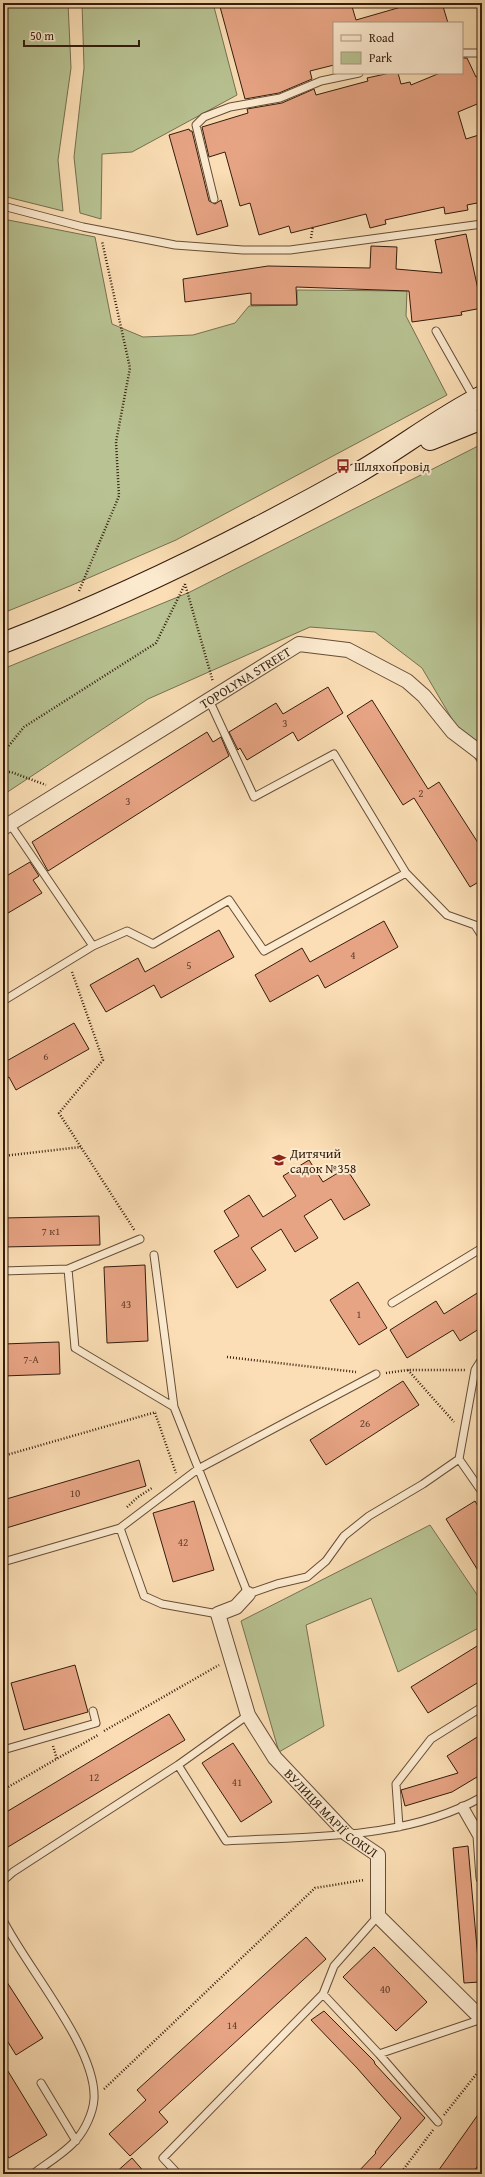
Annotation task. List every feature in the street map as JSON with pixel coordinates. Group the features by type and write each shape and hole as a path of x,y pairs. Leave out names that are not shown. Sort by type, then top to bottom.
{"main road":[{"path":"3,643 48,626 148,581 252,531 376,462 478,398"},
{"path":"376,462 482,418"}],"street":[{"name":"TOPOLYNA STREET","path":"6,826 299,644 348,650 407,681 424,696 453,732 482,754"},
{"path":"218,1614 236,1607 248,1594"},
{"name":"ВУЛИЦЯ МАРІЇ СОКІЛ","path":"218,1614 248,1715 275,1758 347,1834 378,1855 378,1916"},
{"path":"463,1808 479,1836 482,1878"},
{"path":"378,1916 482,2019"}],"lane":[{"path":"463,53 482,53"},
{"path":"214,199 196,125 204,117 230,108 280,98 321,81 354,74"},
{"path":"3,206 100,231 175,245 243,250 290,250 482,224"},
{"path":"436,331 478,398"},
{"path":"213,698 254,797 334,754 406,873 447,915 475,925 482,936"},
{"path":"6,826 93,946"},
{"path":"3,1001 93,946 127,931 153,944 229,900 264,951 406,873"},
{"path":"3,1271 68,1269 140,1239"},
{"path":"392,1303 482,1248"},
{"path":"154,1255 174,1407 248,1594 307,1577 326,1561 344,1536 369,1516 423,1484 459,1459 475,1370 482,1359"},
{"path":"68,1269 75,1348 174,1407"},
{"path":"3,1562 120,1528 198,1469 376,1374"},
{"path":"459,1459 482,1492"},
{"path":"120,1528 144,1596 162,1604 218,1614"},
{"path":"399,1827 396,1784 431,1740 482,1707"},
{"path":"3,1750 96,1723 93,1711"},
{"path":"3,1881 13,1872 178,1764 248,1715"},
{"path":"178,1764 226,1841 347,1834 399,1827 463,1808 482,1797"},
{"path":"178,2174 163,2158 323,1994 334,1966 378,1916"},
{"path":"3,1920 78,2041 89,2066 94,2100 88,2122 76,2141 33,2174"},
{"path":"323,1994 379,2054 438,2122"},
{"path":"379,2054 482,2019 482,2015"},
{"path":"41,2083 76,2141"}],"path":[{"path":"79,591 119,496 116,442 130,368 100,231"},
{"path":"3,753 24,727 156,643 185,584 213,698"},
{"path":"3,772 11,772 63,791"},
{"path":"68,961 103,1060 59,1113 140,1239"},
{"path":"3,1156 81,1147"},
{"path":"227,1357 376,1374 408,1370 475,1370"},
{"path":"408,1370 464,1432"},
{"path":"3,1456 174,1407"},
{"path":"155,1412 176,1474 170,1478"},
{"path":"123,1511 138,1497 157,1485"},
{"path":"3,1790 231,1658"},
{"path":"94,2100 122,2071 315,1888 379,1877"},
{"path":"3,2168 6,2174"}],"green space":[{"path":"3,3 68,3 71,68 58,160 63,211 3,196"},
{"path":"82,3 213,3 237,95 132,152 102,154 101,219 80,213 74,157 84,68"},
{"path":"3,219 95,237 112,324 143,337 193,335 235,323 249,306 297,305 297,290 407,291 406,316 447,395 176,540 3,613"},
{"path":"482,444 482,770 422,668 375,632 310,627 148,699 3,795 3,669 190,592"},
{"path":"430,1525 482,1602 482,1626 398,1672 371,1598 306,1625 324,1726 279,1752 241,1621"}],"building":[{"path":"219,3 265,3 266,7 284,3 351,3 356,20 415,3 442,3 448,22 333,22 333,65 310,71 312,79 279,93 245,99"},
{"path":"463,58 467,58 476,77 482,75 482,102 458,112 466,139 482,134 482,202 467,205 468,210 445,214 444,207 385,220 386,224 370,228 366,214 291,233 289,226 259,235 250,203 240,206 225,152 209,157 202,127 248,113 247,109 282,103 314,89 316,95 368,81 367,78 385,74 398,74 401,84 410,82 411,85 438,74 463,74"},
{"path":"189,129 192,131 209,201 215,204 221,200 228,226 197,235 169,135"},
{"path":"466,234 482,308 461,312 462,315 412,322 409,291 296,287 297,305 251,305 251,293 185,302 183,279 268,266 370,268 371,246 397,247 396,269 442,273 435,240"},
{"path":"328,687 343,713 298,741 293,732 247,760 240,748 238,750 229,732 276,703 283,714"},
{"path":"372,700 428,789 439,782 482,849 482,880 470,887 414,798 403,805 347,716"},
{"path":"207,732 213,742 221,737 229,756 48,871 32,842"},
{"path":"30,862 39,876 33,880 42,893 3,916 3,878"},
{"path":"384,921 398,947 325,988 318,975 270,1002 255,975 302,948 310,962"},
{"path":"219,930 234,957 161,998 154,985 106,1012 90,985 138,958 145,972"},
{"path":"74,1023 89,1049 16,1090 9,1077 3,1080 3,1063"},
{"path":"309,1160 323,1182 346,1168 370,1205 344,1220 331,1199 304,1216 318,1238 295,1252 281,1229 251,1248 266,1270 237,1288 214,1251 239,1236 224,1211 249,1195 263,1217 296,1196 283,1176"},
{"path":"99,1216 100,1245 3,1247 3,1218"},
{"path":"145,1265 148,1341 107,1343 104,1267"},
{"path":"358,1282 387,1328 359,1345 330,1300"},
{"path":"482,1290 482,1327 460,1341 453,1330 407,1358 390,1330 436,1301 444,1314"},
{"path":"59,1342 60,1374 3,1376 3,1344"},
{"path":"403,1381 419,1405 326,1465 310,1440"},
{"path":"139,1460 146,1486 3,1529 3,1500"},
{"path":"194,1501 214,1570 173,1582 153,1513"},
{"path":"475,1501 482,1513 482,1577 446,1519"},
{"path":"482,1643 482,1680 428,1713 411,1687"},
{"path":"75,1665 88,1712 24,1730 11,1683"},
{"path":"169,1714 185,1740 3,1850 3,1814"},
{"path":"482,1734 482,1774 452,1792 405,1806 401,1790 458,1773 447,1756"},
{"path":"233,1743 272,1802 241,1822 202,1763"},
{"path":"468,1846 480,1982 464,1983 453,1848"},
{"path":"306,1937 326,1959 159,2112 168,2122 130,2156 109,2134 146,2100 137,2090"},
{"path":"374,1947 427,2002 396,2031 343,1977"},
{"path":"3,1976 43,2038 16,2055 3,2034"},
{"path":"324,2011 374,2061 375,2064 425,2118 375,2174 356,2174 376,2153 375,2152 401,2118 357,2068 311,2020"},
{"path":"3,2063 47,2135 9,2158 3,2148"},
{"path":"482,2109 482,2160 472,2174 436,2174"},
{"path":"132,2158 146,2174 114,2174"}],"place":[{"name":"Шляхопровід","path":"343,466"},
{"name":"Дитячий садок №358","path":"279,1160"}]}
